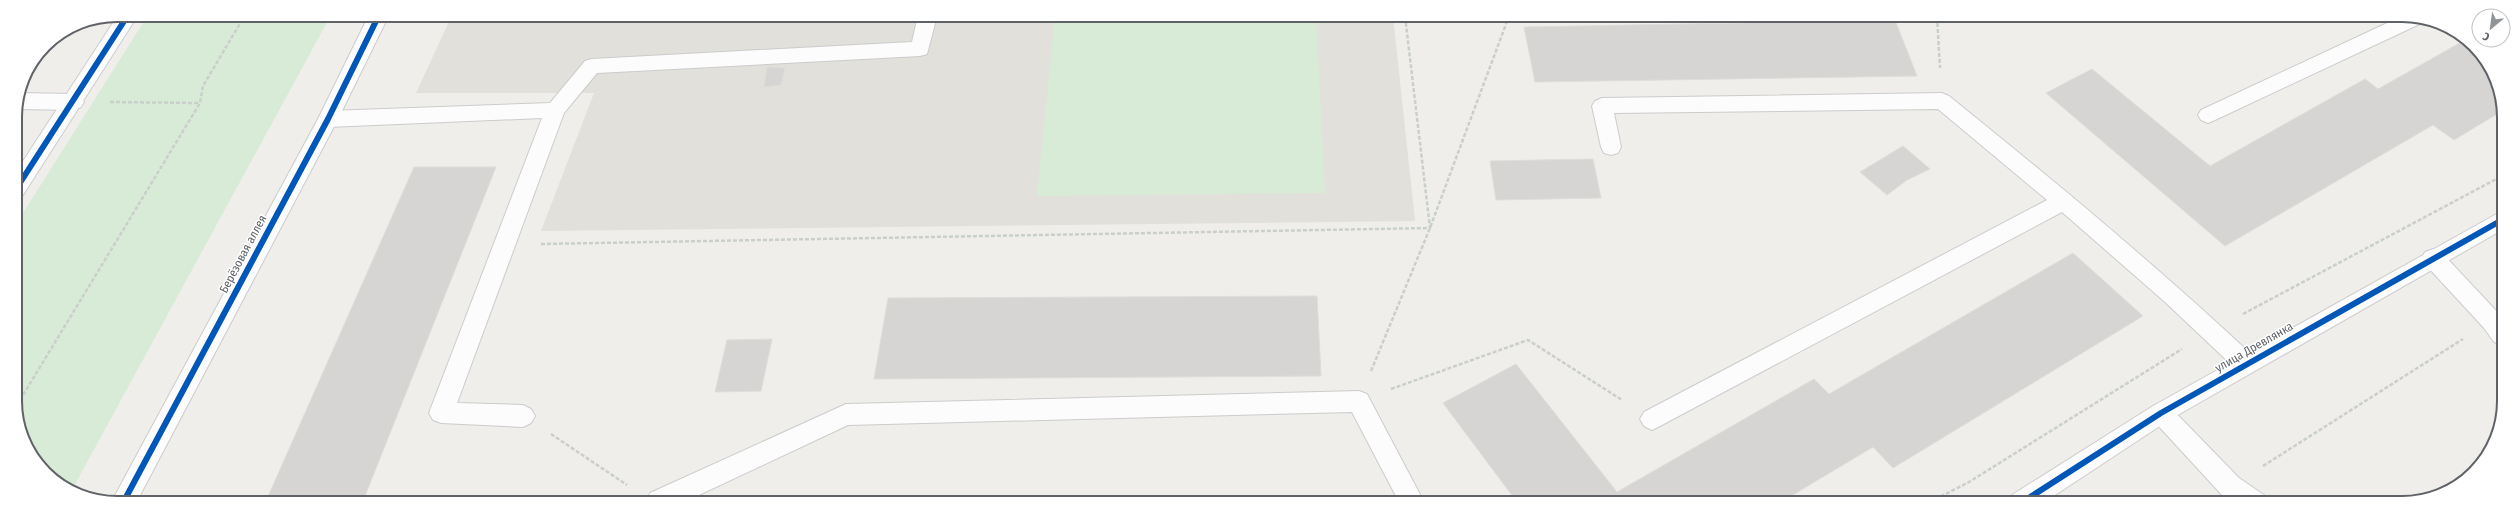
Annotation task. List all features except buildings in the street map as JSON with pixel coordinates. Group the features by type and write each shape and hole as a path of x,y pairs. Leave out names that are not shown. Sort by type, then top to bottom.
{"street":[{"path":"22,180 74,102 124,22"},
{"name":"Берёзовая аллея","path":"127,496 328,119 376,22"},
{"path":"524,416 441,413 555,110 592,66 920,49 926,22"},
{"path":"2208,115 2406,22"},
{"path":"24,100 74,102"},
{"path":"1611,147 1602,106 1942,101 2064,201 2212,331 2246,364"},
{"path":"328,119 555,110"},
{"path":"1652,419 2064,201"},
{"name":"улица Древлянка","path":"2030,496 2161,413 2497,223"},
{"path":"2433,258 2497,328"},
{"path":"672,496 846,415 1359,401 1409,496"},
{"path":"2161,413 2230,486 2245,496"}],"path":[{"path":"22,397 200,103 204,86 241,22"},
{"path":"1407,22 1430,228"},
{"path":"1359,401 1430,228 1507,22"},
{"path":"1937,22 1942,101"},
{"path":"74,102 200,103"},
{"path":"505,245 1430,228"},
{"path":"2230,486 2497,328"},
{"path":"1359,401 1528,340 1652,419"},
{"path":"524,416 633,489"}],"shaded area":[{"path":"449,22 1394,22 1415,221 541,231 594,93 416,93"}],"green space":[{"path":"144,22 327,22 74,486 59,476 42,459 35,449 25,426 22,401 22,214"},
{"path":"1054,22 1316,22 1325,193 1037,196"}],"cycle path":[{"path":"22,180 123,22"},
{"path":"127,496 328,119 376,22"},
{"path":"2032,496 2161,413 2497,223"}]}
